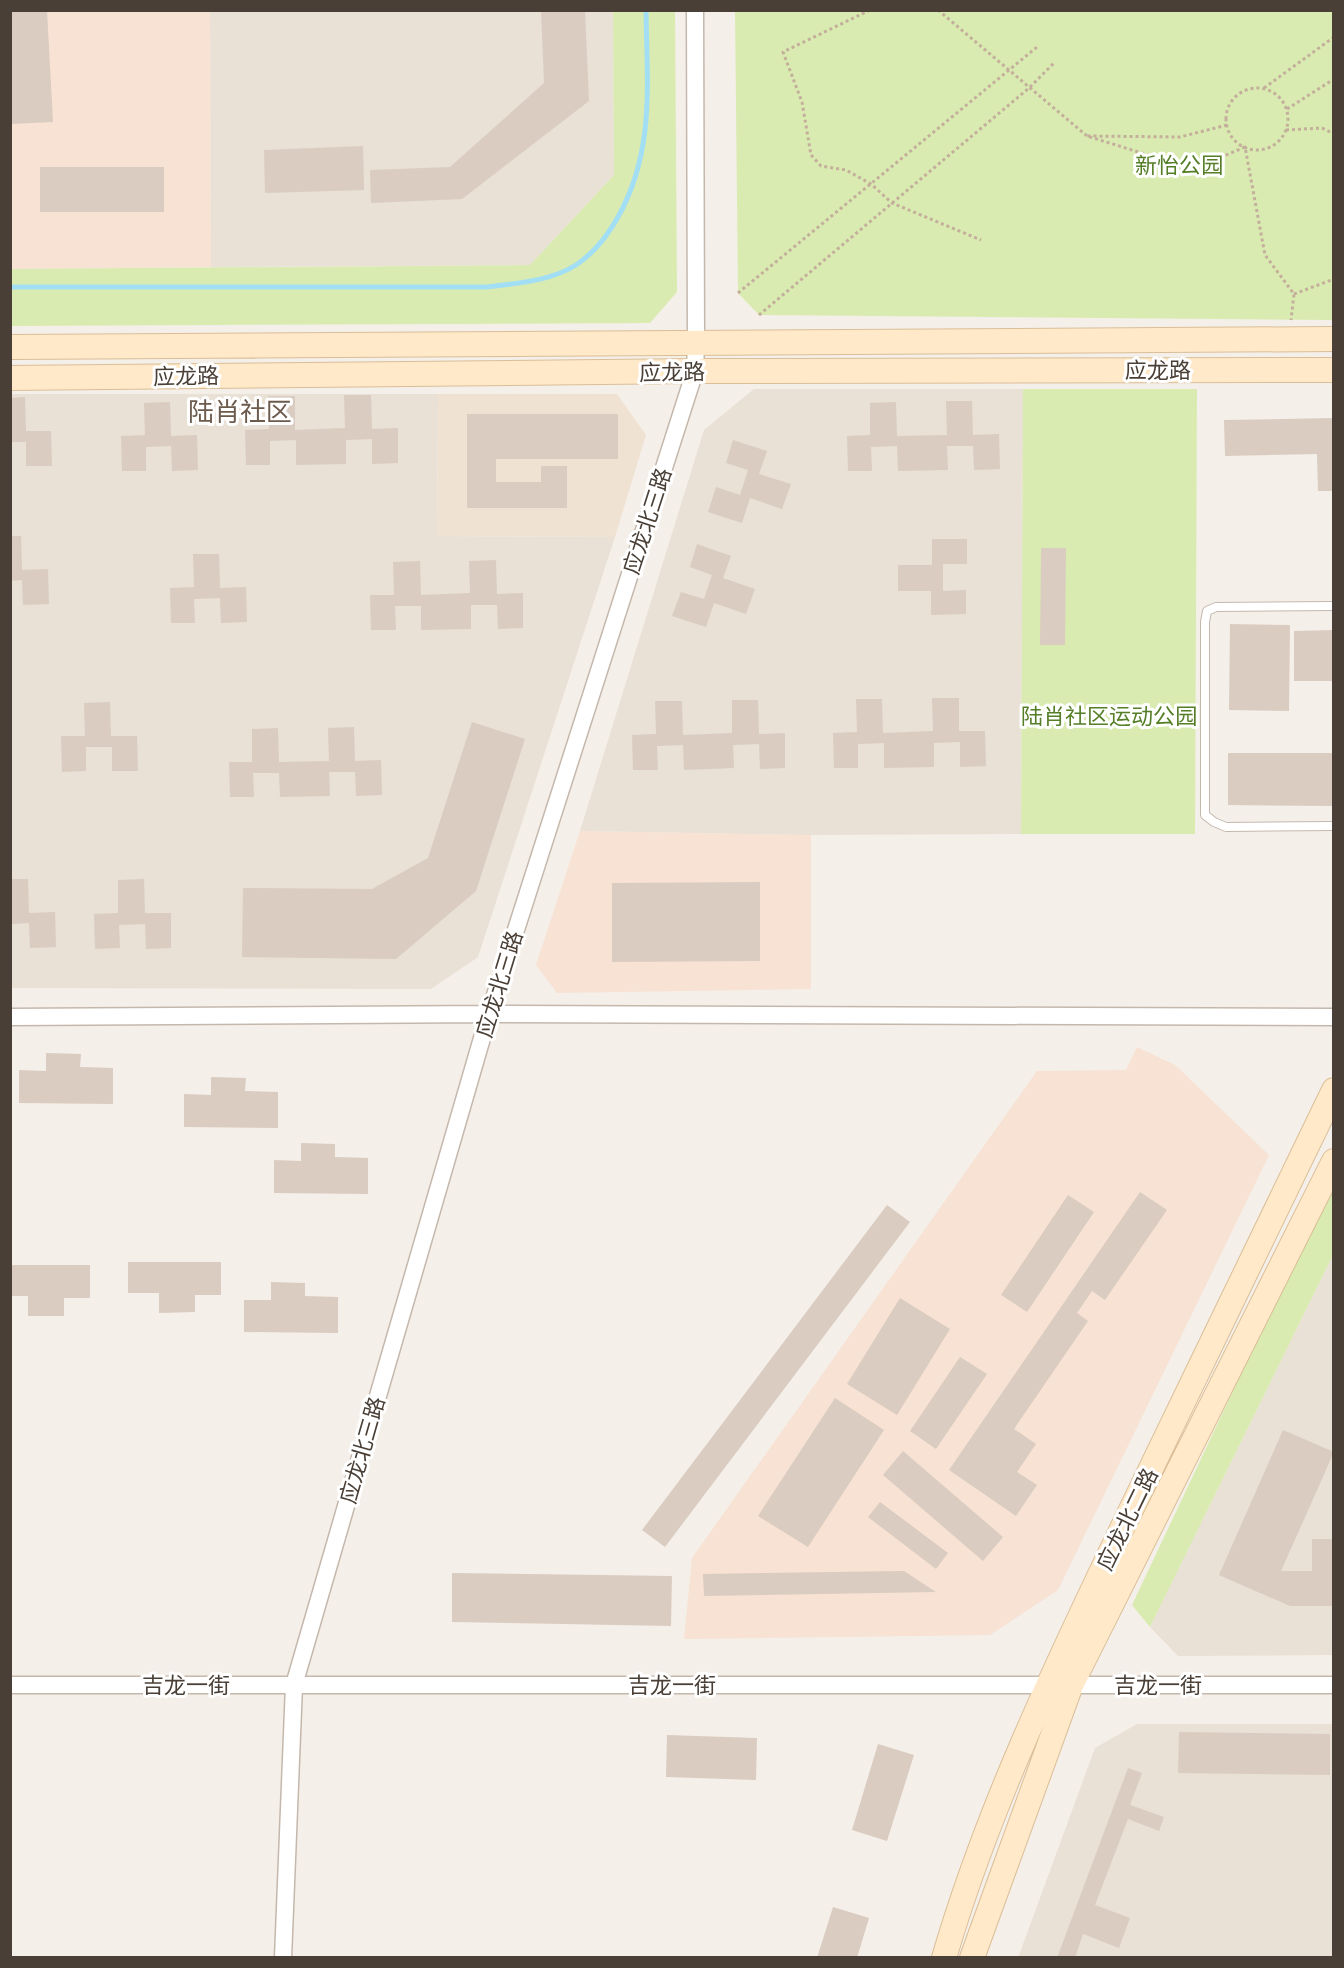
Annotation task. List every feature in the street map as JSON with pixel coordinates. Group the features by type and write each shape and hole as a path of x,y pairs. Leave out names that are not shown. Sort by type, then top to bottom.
{"street":[{"name":"应龙北三路","path":"284,1958 294,1685 489,1014 695,372 694,10"},
{"name":"应龙路","path":"10,347 1334,339"},
{"name":"应龙路","path":"10,378 695,372 1334,370"},
{"path":"10,1017 489,1014 1334,1017"},
{"name":"应龙北二路","path":"972,1958 1059,1685 1334,1090"},
{"name":"应龙北二路","path":"944,1958 962,1898 998,1801 1334,1161"},
{"name":"吉龙一街","path":"10,1685 1334,1685"}],"lane":[{"path":"1334,606 1216,607 1208,611 1205,622 1205,815 1226,827 1334,826"}],"path":[{"path":"870,10 783,52 802,102 811,155 821,166 846,170 871,184 892,203 981,240"},
{"path":"938,10 1088,136 1193,169 1245,147"},
{"path":"1264,88 1334,37"},
{"path":"738,293 1037,47"},
{"path":"759,315 1029,88 1055,62"},
{"path":"1287,109 1334,79"},
{"path":"1264,88 1274,92 1282,99 1287,109 1288,120 1281,138 1265,149 1255,150 1245,147 1231,135 1226,116 1234,98 1243,91 1264,88"},
{"path":"1088,136 1180,137 1227,125"},
{"path":"1286,130 1322,128 1334,134"},
{"path":"1245,147 1265,255 1294,294 1292,320"},
{"path":"1294,294 1334,279"}],"shaded area":[{"path":"10,11 210,11 211,267 11,269"},
{"path":"210,11 613,11 614,175 530,265 211,267"},
{"path":"754,389 1023,389 1021,834 811,835 580,831 704,430"},
{"path":"11,394 438,394 437,536 615,537 478,957 431,989 11,988"},
{"path":"438,394 617,394 646,435 615,537 437,536"},
{"path":"580,831 811,835 811,989 557,993 536,965"},
{"path":"1137,1047 1175,1065 1269,1155 1058,1590 990,1635 684,1639 692,1558 1037,1071 1126,1070"},
{"path":"1333,1255 1333,1655 1178,1656 1150,1627"},
{"path":"1137,1724 1333,1724 1333,1957 1018,1958 1095,1748"}],"green space":[{"path":"613,11 675,11 677,292 650,323 11,326 11,269 530,265 614,175"},
{"name":"新怡公园","path":"735,11 1333,11 1333,320 759,315 738,293"},
{"name":"陆肖社区运动公园","path":"1023,389 1197,389 1195,834 1021,834"},
{"path":"1333,1179 1333,1255 1150,1627 1132,1605"}],"building":[{"path":"10,10 47,10 53,122 10,124"},
{"path":"541,10 585,10 589,101 462,199 371,203 370,170 450,167 544,83"},
{"path":"363,146 364,190 265,193 264,150"},
{"path":"40,167 164,167 164,212 40,212"},
{"path":"344,395 371,395 372,429 398,428 398,463 372,464 372,439 346,440 346,464 296,465 296,440 270,441 270,465 246,465 245,430 269,429 268,396 295,396 295,430 345,428"},
{"path":"25,397 26,431 51,431 52,466 26,466 26,442 10,442 10,398"},
{"path":"946,401 972,401 973,435 999,434 1000,469 974,470 973,446 947,446 948,470 898,471 897,446 871,447 872,471 848,471 847,436 870,435 870,403 896,402 897,436 947,435"},
{"path":"170,402 171,436 197,435 198,470 172,471 171,446 146,447 146,471 122,471 121,436 145,435 144,403"},
{"path":"467,414 618,414 618,459 496,459 496,482 541,482 541,466 567,466 567,508 467,508"},
{"path":"1334,418 1334,491 1318,491 1317,454 1225,456 1224,420"},
{"path":"733,440 767,451 759,474 791,484 782,509 750,498 742,523 708,512 716,487 740,495 748,470 726,463"},
{"path":"10,536 21,536 22,570 48,569 49,604 23,605 22,580 10,581"},
{"path":"932,539 967,539 967,564 943,564 943,591 966,590 966,614 931,615 931,591 898,591 898,565 932,565"},
{"path":"697,544 731,556 723,578 755,589 746,614 714,603 706,627 672,616 681,592 704,599 712,575 690,567"},
{"path":"1041,548 1066,548 1065,645 1040,645"},
{"path":"193,554 219,554 220,588 246,587 247,622 221,623 220,598 194,599 195,623 171,623 170,588 194,587"},
{"path":"496,560 497,594 523,593 523,628 498,629 497,605 471,605 471,629 421,630 421,606 395,606 396,630 371,630 370,595 394,595 393,562 420,561 421,595 470,593 469,561"},
{"path":"1230,624 1290,625 1289,711 1229,710"},
{"path":"1334,630 1334,681 1294,681 1294,631"},
{"path":"932,698 959,698 959,731 985,731 986,766 960,767 960,742 934,743 934,767 884,768 884,743 858,744 858,768 834,768 833,733 857,732 856,699 882,699 883,733 933,731"},
{"path":"732,700 758,700 759,734 785,733 785,768 760,769 759,744 733,745 734,768 684,770 683,745 657,746 658,770 633,770 632,735 656,734 655,701 682,701 683,735 732,733"},
{"path":"110,702 111,736 137,736 138,771 112,771 112,747 86,747 86,771 62,772 61,736 85,736 84,703"},
{"path":"472,722 525,739 476,891 396,959 242,957 243,888 372,889 428,858"},
{"path":"354,727 355,761 381,760 382,795 356,796 355,772 329,772 330,796 280,797 279,773 253,773 254,797 230,797 229,762 252,762 252,729 278,728 279,762 329,761 328,728"},
{"path":"1228,753 1334,753 1334,806 1228,805"},
{"path":"10,879 28,879 29,913 55,912 56,947 30,948 29,923 10,924"},
{"path":"144,879 145,913 171,913 171,948 146,949 145,924 119,925 120,948 95,949 94,914 118,913 118,880"},
{"path":"760,882 760,961 612,962 612,883"},
{"path":"46,1053 81,1054 80,1067 113,1068 113,1104 19,1103 19,1070 46,1071"},
{"path":"211,1077 246,1078 245,1091 278,1092 278,1128 184,1127 184,1094 211,1095"},
{"path":"301,1143 335,1144 335,1157 368,1158 368,1194 274,1193 274,1160 301,1161"},
{"path":"1140,1192 1167,1210 1105,1300 1092,1291 1077,1313 1088,1321 1014,1429 1036,1444 1017,1472 1037,1485 1016,1516 949,1470"},
{"path":"1068,1195 1094,1212 1027,1312 1001,1295"},
{"path":"887,1205 910,1222 665,1547 642,1530"},
{"path":"128,1262 221,1262 221,1295 195,1295 195,1312 159,1313 159,1293 128,1293"},
{"path":"10,1265 90,1265 90,1298 64,1298 64,1316 28,1316 28,1296 10,1296"},
{"path":"271,1282 305,1283 305,1296 338,1297 338,1333 244,1332 244,1300 271,1300"},
{"path":"900,1298 950,1329 897,1415 847,1384"},
{"path":"960,1357 987,1374 936,1449 910,1431"},
{"path":"835,1398 884,1430 808,1547 758,1516"},
{"path":"1283,1430 1334,1452 1281,1571 1312,1571 1312,1539 1334,1539 1334,1606 1290,1606 1219,1575"},
{"path":"903,1451 1003,1537 983,1561 883,1475"},
{"path":"880,1502 948,1553 936,1569 868,1517"},
{"path":"904,1571 936,1592 704,1596 703,1574"},
{"path":"452,1573 672,1576 671,1626 452,1622"},
{"path":"1179,1732 1330,1734 1330,1775 1178,1773"},
{"path":"667,1735 757,1738 756,1780 666,1777"},
{"path":"878,1744 914,1755 887,1841 852,1830"},
{"path":"1128,1768 1142,1773 1130,1805 1164,1817 1159,1831 1128,1819 1095,1905 1130,1918 1119,1948 1083,1934 1075,1958 1057,1958"},
{"path":"833,1907 869,1918 857,1958 817,1958"}],"waterway":[{"path":"10,287 488,287 534,281 556,275 576,265 600,243 618,217 630,192 638,167 646,116 646,10"}],"district":[{"name":"陆肖社区","path":"240,412"}]}
